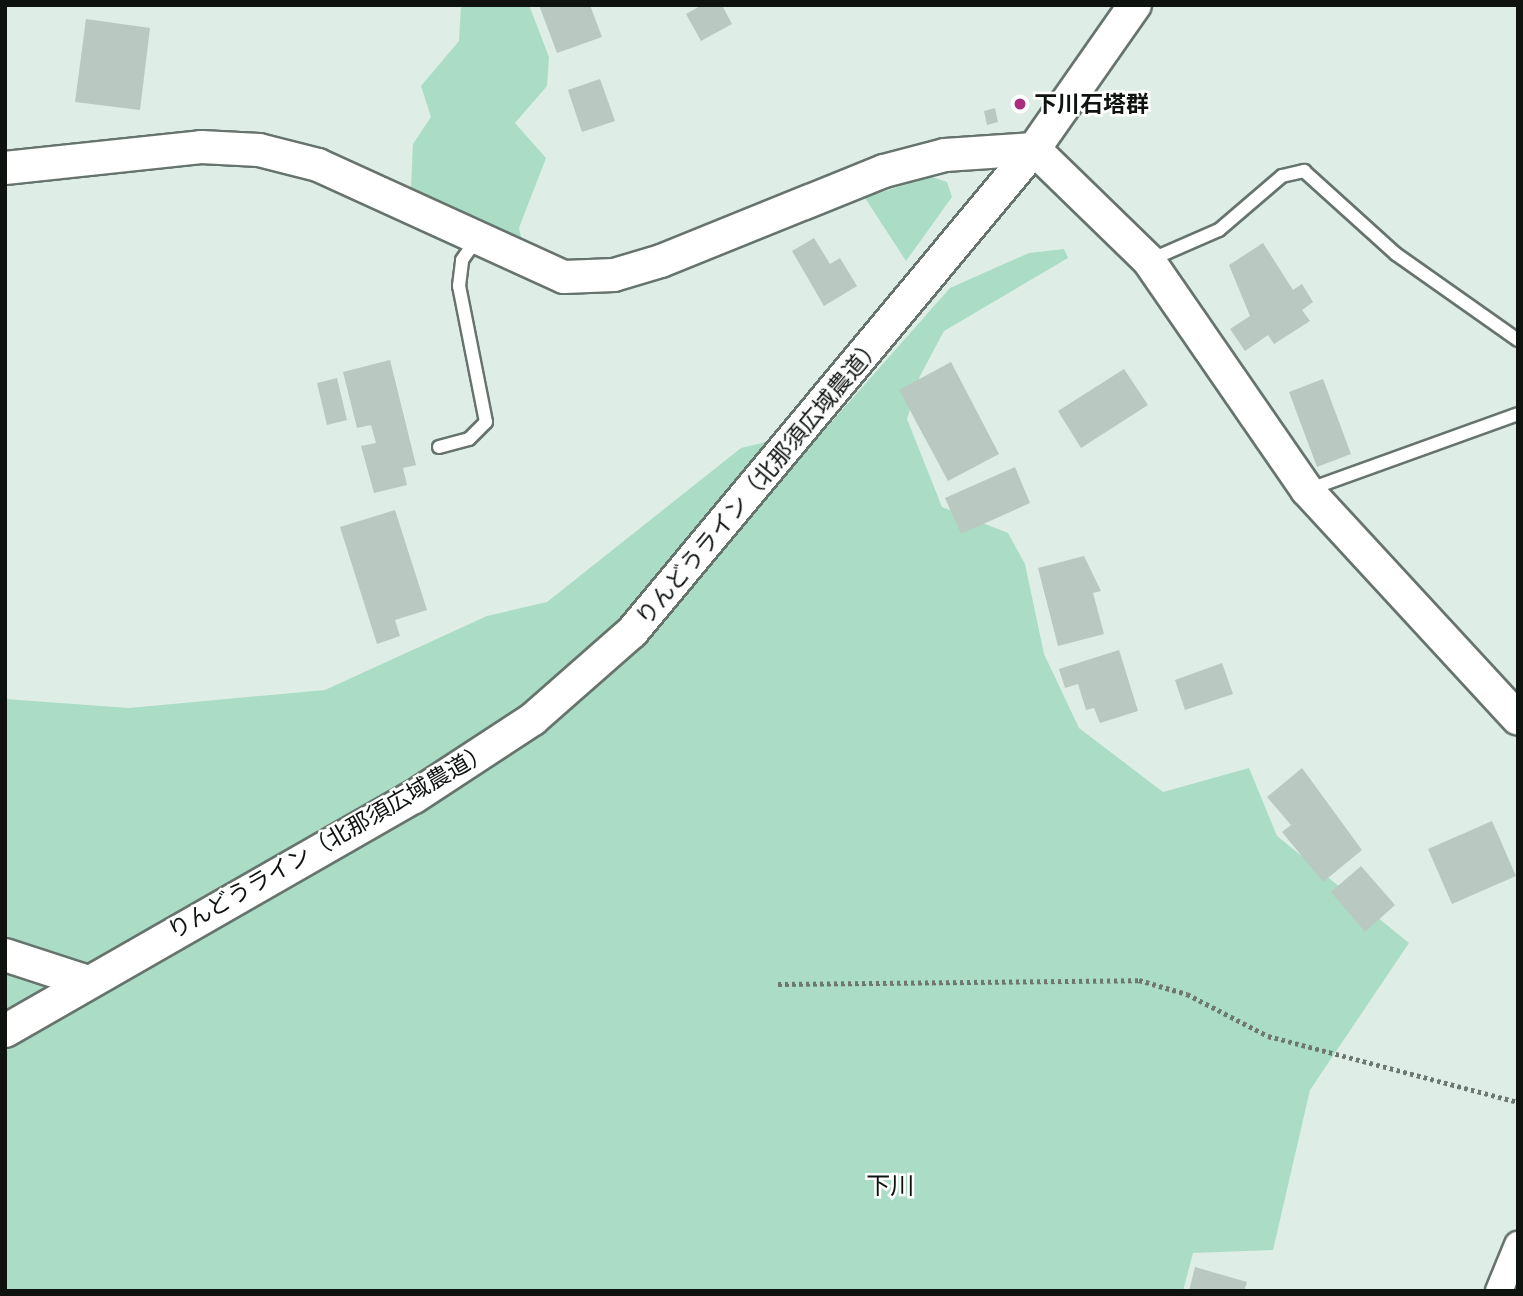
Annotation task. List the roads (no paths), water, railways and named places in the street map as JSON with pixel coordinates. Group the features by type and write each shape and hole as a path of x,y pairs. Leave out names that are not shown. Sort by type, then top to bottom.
{"street":[{"name":"りんどうライン（北那須広域農道）","path":"5,1031 85,981 414,797 533,719 632,632 710,545 1034,149 1135,5"},
{"path":"5,168 201,147 259,149 318,165 476,240 564,277 614,275 884,171 945,155 1034,149 1149,261 1307,490 1518,719"},
{"path":"5,954 85,981"},
{"path":"1499,1291 1518,1245"}],"lane":[{"path":"1149,261 1219,230 1282,176 1304,171 1396,254 1518,340"},
{"path":"439,447 469,439 486,422 459,286 462,260 476,240"},
{"path":"1307,490 1518,414"}],"place":[{"name":"下川石塔群","path":"1020,104"}],"district":[{"name":"下川","path":"890,1186"}]}
